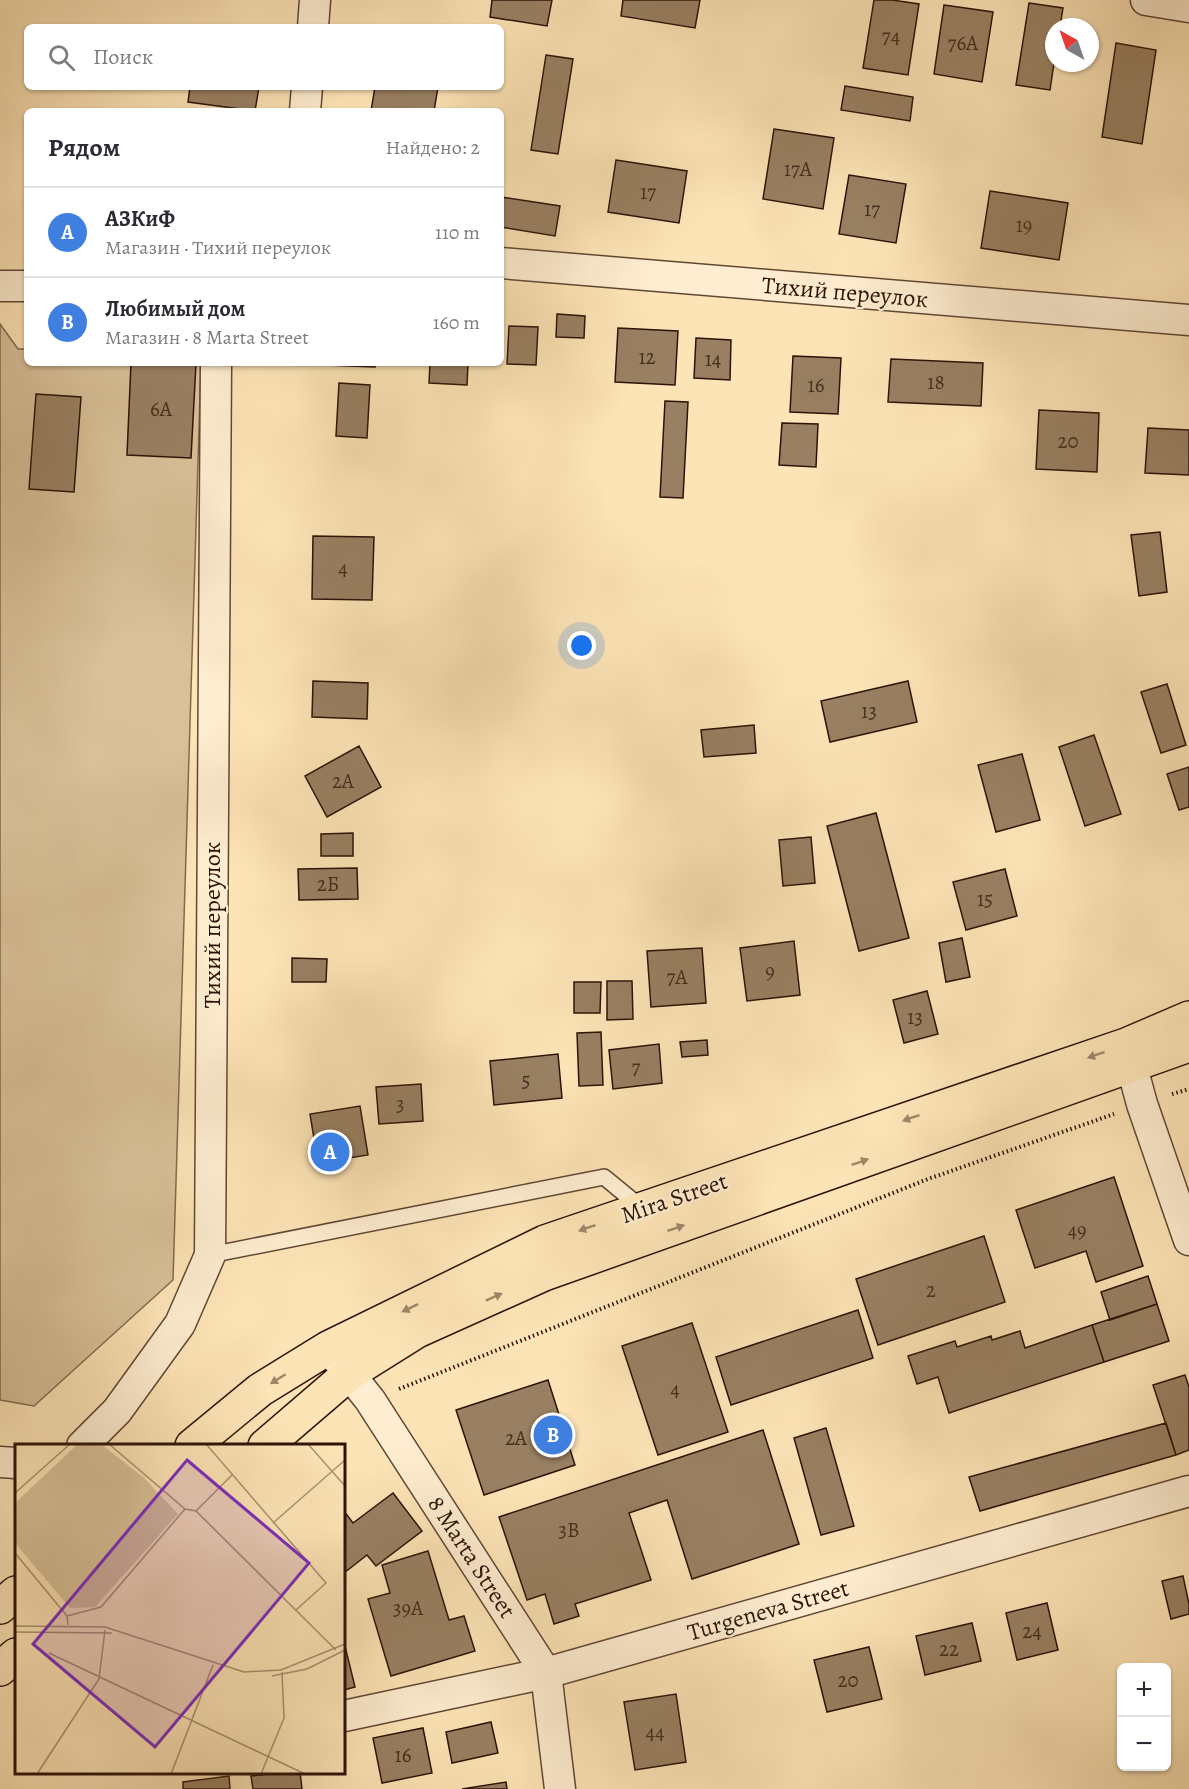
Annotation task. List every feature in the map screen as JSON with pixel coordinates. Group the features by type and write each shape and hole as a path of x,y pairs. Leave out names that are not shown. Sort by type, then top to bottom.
{"main road":[{"name":"Mira Street","path":"267,1444 350,1373 417,1331 544,1274 1129,1056 1189,1018"},
{"name":"Mira Street","path":"194,1444 260,1390 328,1348 545,1242 1129,1056 1189,1045"},
{"path":"0,1607 15,1594"},
{"path":"0,1669 15,1656"}],"street":[{"path":"313,24 315,0"},
{"path":"1146,0 1189,7"},
{"path":"305,108 307,90"},
{"name":"Тихий переулок","path":"504,263 1189,320"},
{"path":"0,286 24,286"},
{"name":"Тихий переулок","path":"84,1444 117,1411 180,1324 210,1255 216,366"},
{"path":"1129,1056 1142,1104 1189,1240"},
{"name":"8 Marta Street","path":"328,1348 370,1400 546,1673 560,1789"},
{"path":"0,1462 15,1463"},
{"name":"Turgeneva Street","path":"345,1716 546,1673 1189,1491"}],"lane":[{"path":"210,1255 603,1177 643,1209"}],"path":[{"path":"370,1400 928,1179 1189,1089"}],"shaded area":[{"path":"0,324 18,349 24,349 24,366 201,366 173,1280 34,1406 0,1400"}],"building":[{"path":"492,0 552,0 547,26 490,17"},
{"path":"623,0 700,0 695,28 621,16"},
{"path":"874,0 919,4 908,75 863,68"},
{"path":"1029,3 1063,8 1061,18 1045,18 1045,72 1053,72 1050,90 1016,85"},
{"path":"944,5 993,12 982,82 934,74"},
{"path":"1116,43 1156,50 1142,144 1102,137"},
{"path":"546,55 573,59 558,154 531,150"},
{"path":"845,86 913,97 910,121 841,110"},
{"path":"190,90 258,90 256,108 233,108 188,102"},
{"path":"374,90 438,90 434,108 372,108"},
{"path":"774,129 834,138 823,209 763,199"},
{"path":"616,160 687,171 679,223 608,212"},
{"path":"849,175 906,184 896,243 839,234"},
{"path":"990,191 1068,203 1059,260 981,248"},
{"path":"504,197 560,206 555,236 504,228"},
{"path":"557,314 585,316 584,338 556,337"},
{"path":"509,326 538,327 536,365 507,364"},
{"path":"618,328 678,331 675,385 615,382"},
{"path":"696,338 731,340 730,380 694,378"},
{"path":"793,356 841,358 838,414 790,412"},
{"path":"891,359 983,363 981,406 888,402"},
{"path":"131,366 196,366 191,458 127,455"},
{"path":"430,366 468,366 467,385 429,383"},
{"path":"339,383 370,385 367,438 336,436"},
{"path":"36,394 81,397 74,492 29,489"},
{"path":"665,401 688,402 683,498 660,497"},
{"path":"1039,410 1099,413 1097,472 1036,469"},
{"path":"782,423 818,424 816,467 779,465"},
{"path":"1148,428 1189,430 1189,475 1145,473"},
{"path":"1160,532 1167,592 1139,596 1131,535"},
{"path":"313,536 374,537 372,600 312,599"},
{"path":"313,681 368,683 367,719 312,717"},
{"path":"908,681 917,722 830,742 821,701"},
{"path":"1167,684 1186,745 1161,753 1141,692"},
{"path":"754,725 756,753 704,757 701,730"},
{"path":"1094,735 1121,814 1085,826 1059,747"},
{"path":"359,746 381,787 327,817 305,776"},
{"path":"1022,754 1040,820 996,832 978,765"},
{"path":"1189,767 1189,807 1179,810 1167,774"},
{"path":"876,813 909,938 859,951 827,826"},
{"path":"353,833 353,856 321,856 321,834"},
{"path":"811,837 815,883 783,886 779,840"},
{"path":"357,868 358,899 299,900 298,869"},
{"path":"1005,869 1017,916 966,930 953,882"},
{"path":"962,938 970,977 946,982 939,943"},
{"path":"794,941 800,995 747,1001 740,948"},
{"path":"702,948 706,1003 651,1007 647,951"},
{"path":"292,958 327,959 326,982 292,982"},
{"path":"607,981 632,981 633,1019 607,1020"},
{"path":"574,982 601,982 600,1013 574,1013"},
{"path":"927,991 938,1034 904,1043 893,1000"},
{"path":"601,1032 603,1085 579,1086 577,1033"},
{"path":"707,1040 708,1055 682,1057 680,1042"},
{"path":"659,1044 662,1083 613,1089 609,1050"},
{"path":"558,1054 562,1098 494,1105 490,1061"},
{"path":"421,1084 423,1121 379,1124 376,1087"},
{"path":"360,1106 368,1155 318,1163 310,1114"},
{"path":"1114,1177 1143,1266 1096,1282 1086,1251 1035,1268 1016,1210"},
{"path":"984,1236 1005,1302 878,1345 856,1279"},
{"path":"1148,1276 1157,1304 1110,1320 1101,1292"},
{"path":"1157,1304 1169,1341 1104,1362 1092,1325"},
{"path":"858,1310 873,1358 731,1405 716,1357"},
{"path":"692,1323 728,1432 658,1455 622,1346"},
{"path":"1092,1325 1104,1362 949,1413 938,1377 917,1384 908,1356 955,1341 957,1347 991,1336 992,1340 1020,1331 1025,1348"},
{"path":"1185,1375 1189,1387 1189,1450 1176,1455 1153,1385"},
{"path":"548,1380 575,1465 484,1495 456,1410"},
{"path":"1166,1423 1176,1455 980,1511 969,1477"},
{"path":"826,1428 854,1526 821,1535 794,1438"},
{"path":"763,1430 799,1544 692,1579 667,1500 629,1513 651,1580 575,1604 579,1616 554,1624 545,1594 527,1600 499,1517"},
{"path":"393,1493 422,1531 376,1566 367,1555 345,1572 345,1512 353,1523"},
{"path":"428,1551 449,1620 464,1616 475,1651 391,1676 368,1599 390,1593 382,1565"},
{"path":"1183,1576 1189,1614 1171,1619 1162,1581"},
{"path":"1047,1603 1058,1650 1017,1660 1006,1613"},
{"path":"972,1623 981,1661 925,1675 916,1636"},
{"path":"345,1646 355,1687 345,1690"},
{"path":"869,1647 882,1699 827,1712 814,1660"},
{"path":"676,1694 686,1762 635,1770 624,1702"},
{"path":"491,1722 498,1753 452,1763 446,1732"},
{"path":"423,1728 432,1773 382,1783 373,1738"},
{"path":"300,1774 302,1789 253,1789 251,1776"},
{"path":"229,1776 230,1789 183,1789 183,1782"},
{"path":"506,1782 507,1789 462,1789"}],"place":[{"name":"АЗКиФ","path":"330,1152"},
{"name":"Любимый дом","path":"553,1435"}]}
